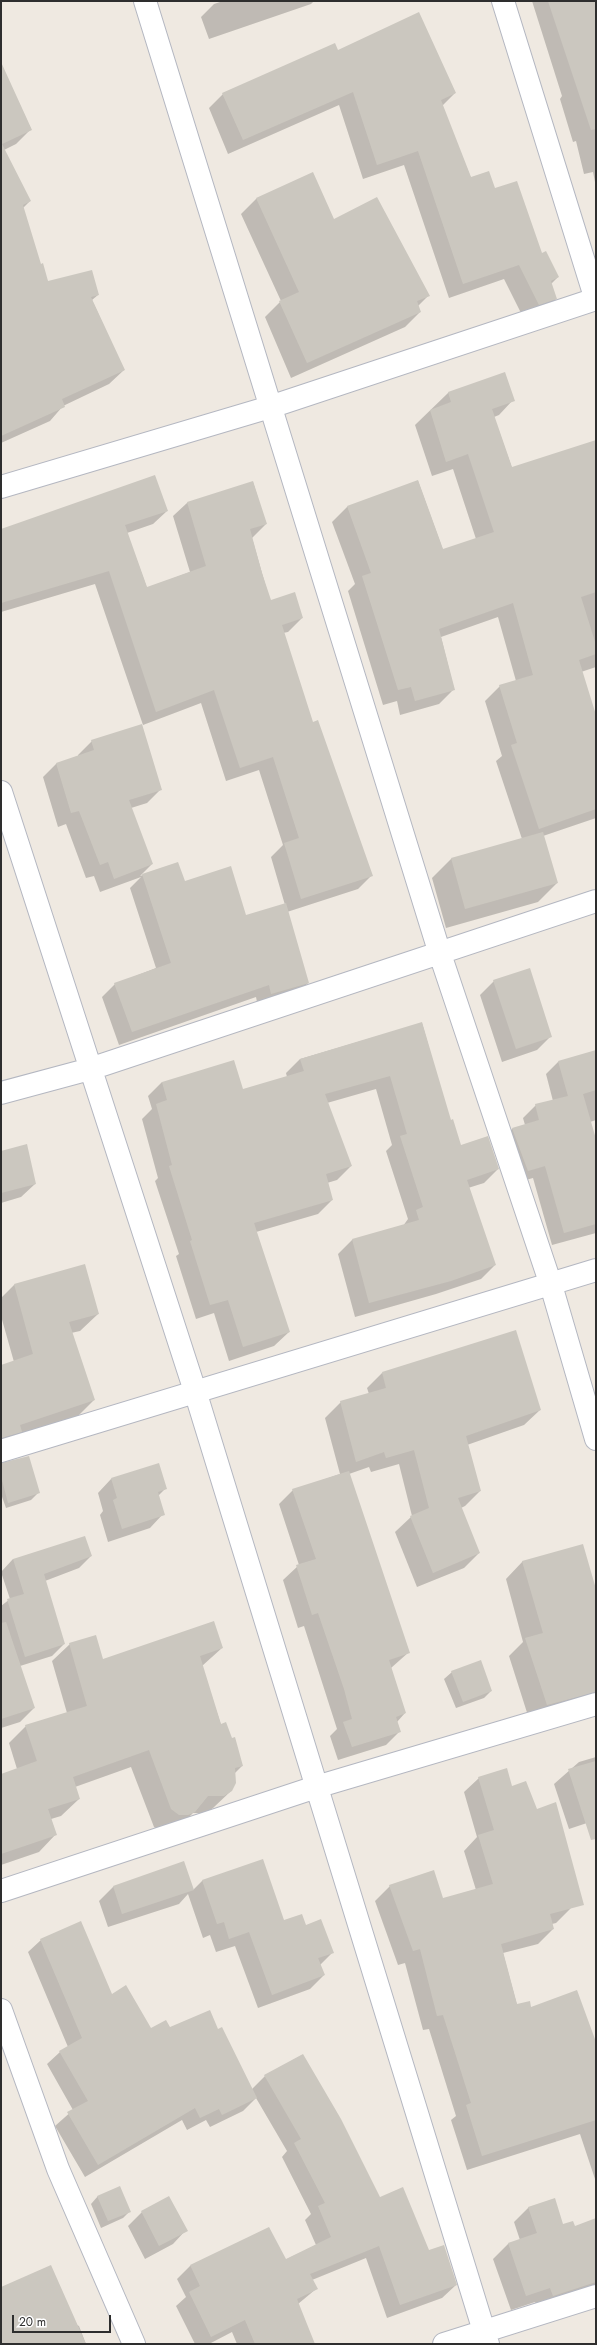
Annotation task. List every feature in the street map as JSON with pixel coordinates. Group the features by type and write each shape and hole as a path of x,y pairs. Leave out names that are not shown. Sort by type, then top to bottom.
{"street":[{"path":"145,1 440,954 551,1285 596,1439"},
{"path":"1,487 270,407 596,299 503,1"},
{"path":"1,792 195,1391 486,2337"},
{"path":"1,1093 90,1069 596,901"},
{"path":"1,1451 195,1391 551,1285 596,1270"},
{"path":"1,1891 316,1787 596,1704"},
{"path":"1,2010 58,2169 134,2344"},
{"path":"444,2344 486,2337 596,2296"}],"building":[{"path":"548,1 596,1 596,129 591,130"},
{"path":"419,12 456,93 441,100 471,177 489,171 495,188 517,181 542,253 546,251 559,277 551,281 557,299 539,305 519,265 463,284 418,151 377,165 353,92 243,140 222,93 335,43 338,50"},
{"path":"1,62 32,130 2,144 31,201 23,205 41,264 43,263 48,281 92,270 99,295 91,297 125,370 62,399 65,407 1,436"},
{"path":"313,172 334,219 377,197 430,296 417,301 421,312 307,363 279,301 299,292 256,198"},
{"path":"505,372 515,401 492,409 512,467 596,440 596,592 581,597 596,645 596,654 579,660 596,715 596,809 539,829 511,745 517,743 499,685 533,675 513,603 439,629 455,690 415,701 411,687 398,690 362,576 371,573 347,506 418,480 443,549 494,532 468,454 446,462 430,410 451,402 448,392"},
{"path":"155,475 168,511 125,525 147,587 206,566 187,502 253,481 267,524 250,529 262,573 271,600 295,592 303,618 282,625 313,722 318,720 373,876 301,899 284,843 299,838 273,757 240,768 214,690 156,712 109,571 1,603 1,529"},
{"path":"142,724 162,790 129,800 153,864 114,879 108,862 100,865 79,811 71,813 56,763 94,750 91,740"},
{"path":"543,832 558,883 465,909 451,858"},
{"path":"178,862 185,881 231,866 246,915 286,903 309,983 271,994 269,985 132,1032 114,983 171,963 142,874"},
{"path":"530,968 552,1037 516,1049 493,980"},
{"path":"422,1022 451,1120 453,1119 461,1145 488,1136 499,1169 467,1180 496,1265 451,1281 369,1303 352,1239 419,1220 416,1210 423,1207 400,1136 407,1134 390,1076 325,1094 352,1166 326,1174 333,1200 254,1223 290,1332 243,1347 228,1300 210,1305 190,1241 192,1240 169,1166 172,1165 156,1104 167,1100 162,1082 234,1060 243,1089 304,1071 300,1059"},
{"path":"596,1050 596,1090 583,1094 596,1139 596,1224 564,1233 545,1166 528,1171 512,1128 539,1120 535,1104 568,1096 558,1061"},
{"path":"27,1144 36,1184 1,1193 1,1151"},
{"path":"85,1264 99,1314 69,1322 95,1400 20,1425 22,1432 1,1438 1,1365 33,1354 14,1284"},
{"path":"516,1330 541,1410 466,1436 481,1491 458,1498 480,1553 433,1573 410,1516 429,1508 414,1450 386,1458 384,1452 356,1462 340,1401 386,1388 382,1372"},
{"path":"29,1456 40,1493 8,1503 1,1476 1,1463"},
{"path":"159,1463 167,1489 158,1492 165,1515 122,1529 113,1500 117,1498 111,1478"},
{"path":"349,1471 410,1653 389,1660 406,1713 396,1717 401,1732 352,1747 343,1722 352,1719 344,1689 318,1613 312,1615 296,1565 316,1559 292,1489"},
{"path":"85,1536 92,1556 44,1574 65,1644 25,1657 7,1599 24,1594 13,1559"},
{"path":"583,1544 596,1589 596,1692 547,1705 525,1638 543,1633 522,1561"},
{"path":"214,1621 223,1648 200,1656 221,1724 226,1722 232,1738 235,1737 243,1766 235,1768 236,1783 232,1791 224,1796 208,1796 195,1812 188,1815 179,1815 171,1809 149,1750 73,1777 80,1799 48,1809 57,1835 1,1854 1,1774 37,1761 25,1725 87,1706 69,1643 96,1635 103,1659"},
{"path":"6,1622 35,1708 1,1719 1,1623"},
{"path":"481,1660 492,1691 463,1702 451,1671"},
{"path":"596,1761 596,1839 591,1840 568,1769"},
{"path":"507,1768 512,1786 526,1781 537,1809 556,1802 584,1905 550,1914 554,1929 501,1944 517,2004 530,2001 531,2007 577,1990 596,2042 596,2120 482,2156 466,2105 471,2103 443,2015 437,2016 420,1949 413,1951 389,1885 434,1870 443,1898 493,1884 478,1835 494,1830 478,1777"},
{"path":"263,1859 284,1920 302,1914 306,1925 321,1919 334,1953 318,1958 325,1975 272,1995 249,1932 229,1939 224,1922 217,1924 202,1880"},
{"path":"184,1861 194,1890 122,1914 113,1886"},
{"path":"81,1921 112,1994 126,1985 151,2028 166,2020 170,2027 210,2010 218,2029 222,2027 257,2098 222,2115 219,2109 200,2118 195,2108 98,2165 67,2112 88,2101 59,2051 82,2038 40,1939"},
{"path":"303,2054 341,2119 380,2197 403,2187 429,2250 444,2245 457,2285 400,2305 379,2246 310,2274 318,2289 297,2299 315,2344 255,2344 245,2320 211,2337 189,2292 200,2286 190,2265 269,2227 286,2259 331,2237 318,2206 325,2203 294,2143 301,2139 264,2075"},
{"path":"120,2186 131,2212 108,2221 97,2196"},
{"path":"169,2196 188,2231 159,2246 141,2211"},
{"path":"555,2198 563,2224 573,2221 575,2226 596,2218 596,2282 553,2296 550,2288 526,2296 508,2243 537,2233 528,2207"},
{"path":"51,2265 86,2344 1,2344 1,2287"}]}
